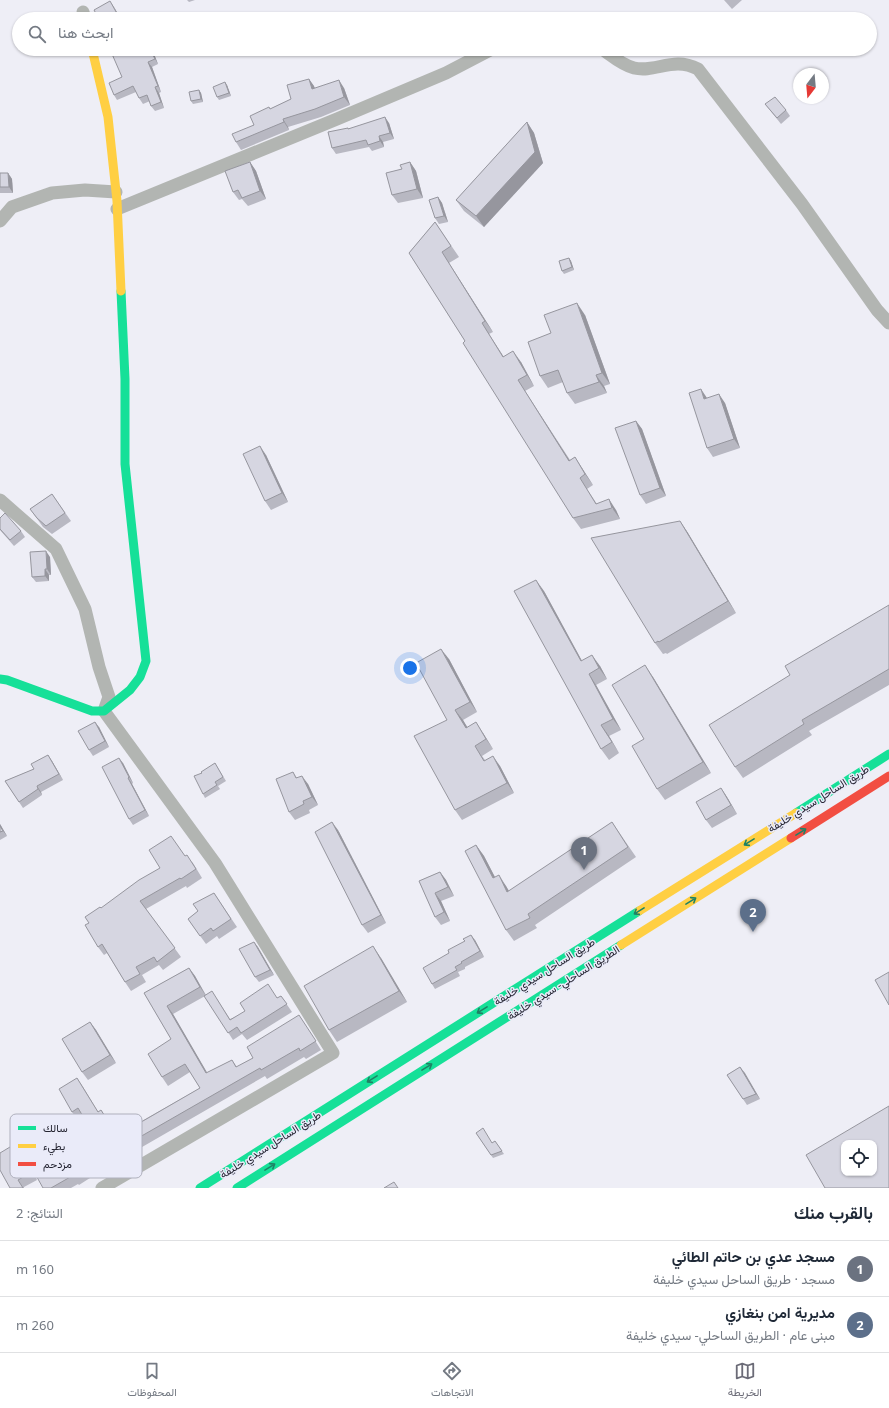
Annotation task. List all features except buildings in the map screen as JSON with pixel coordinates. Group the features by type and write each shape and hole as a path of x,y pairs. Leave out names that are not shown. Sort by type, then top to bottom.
{"main road":[{"path":"0,679 7,680 92,711 104,711 134,687 144,670 146,661 125,464 125,379 116,192 108,117 94,56"},
{"name":"طريق الساحل سيدي خليفة","path":"200,1188 889,754"},
{"name":"الطريق الساحلي- سيدي خليفة","path":"237,1188 889,776"}],"street":[{"path":"117,209 439,76 478,56"},
{"path":"612,56 621,63 633,68 642,69 678,63 690,65 698,69 802,204 877,310 889,323"},
{"path":"0,221 12,207 52,193 85,190 116,192"},
{"path":"0,500 56,549 85,609 99,666 109,697 104,711 215,863 332,1052 142,1164"},
{"path":"102,1188 119,1178"}],"traffic: fast":[{"path":"0,679 7,680 92,711 104,711 130,690 140,677 146,661 125,464 125,379 121,291"},
{"path":"796,813 889,754"},
{"path":"200,1188 639,911"},
{"path":"237,1188 621,945"}],"traffic: slow":[{"path":"94,56 108,117 117,201 121,291"},
{"path":"639,911 796,813"},
{"path":"621,945 791,838"}],"traffic: jam":[{"path":"791,838 889,776"}],"place":[{"name":"مسجد عدي بن حاتم الطائي","path":"584,870"},
{"name":"مديرية امن بنغازي","path":"753,932"}]}
